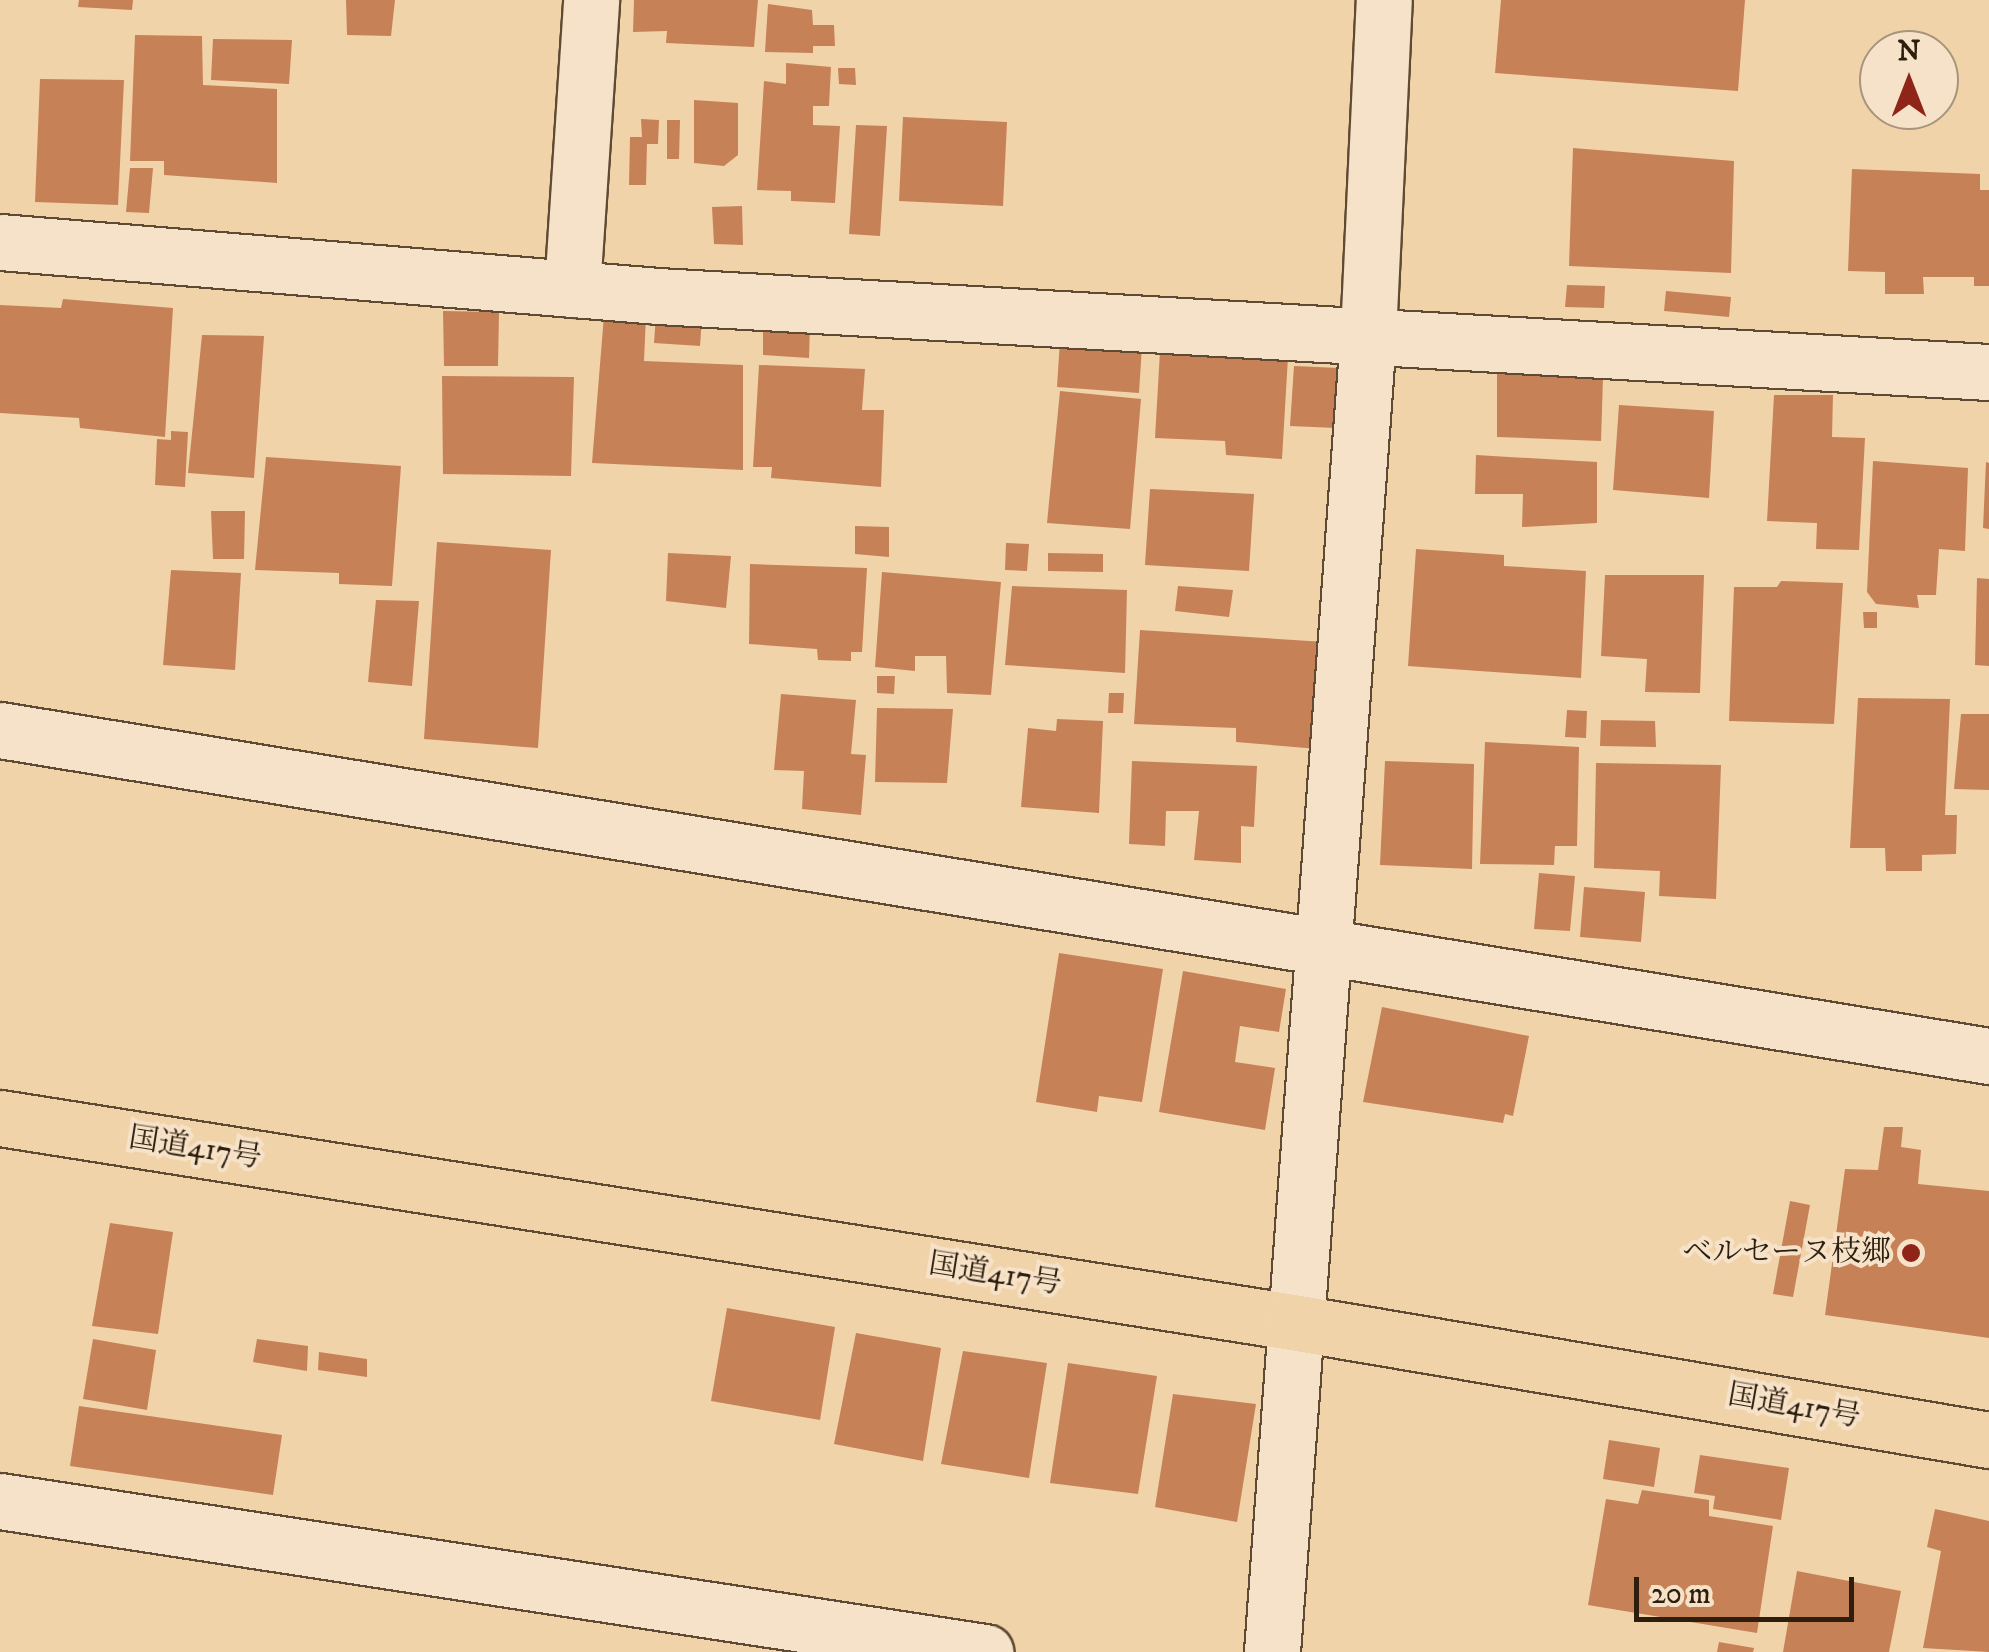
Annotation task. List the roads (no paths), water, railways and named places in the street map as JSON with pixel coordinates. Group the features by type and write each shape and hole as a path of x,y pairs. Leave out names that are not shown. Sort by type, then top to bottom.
{"highway":[{"name":"国道417号","path":"0,1118 1292,1322 1989,1440"}],"street":[{"path":"572,289 591,0"},
{"path":"1272,1652 1292,1322 1305,1245 1368,335 1384,0"},
{"path":"0,242 572,289 1989,372"},
{"path":"0,730 1989,1056"},
{"path":"0,1501 985,1652"}],"place":[{"name":"ベルセーヌ枝郷","path":"1911,1253"}]}
